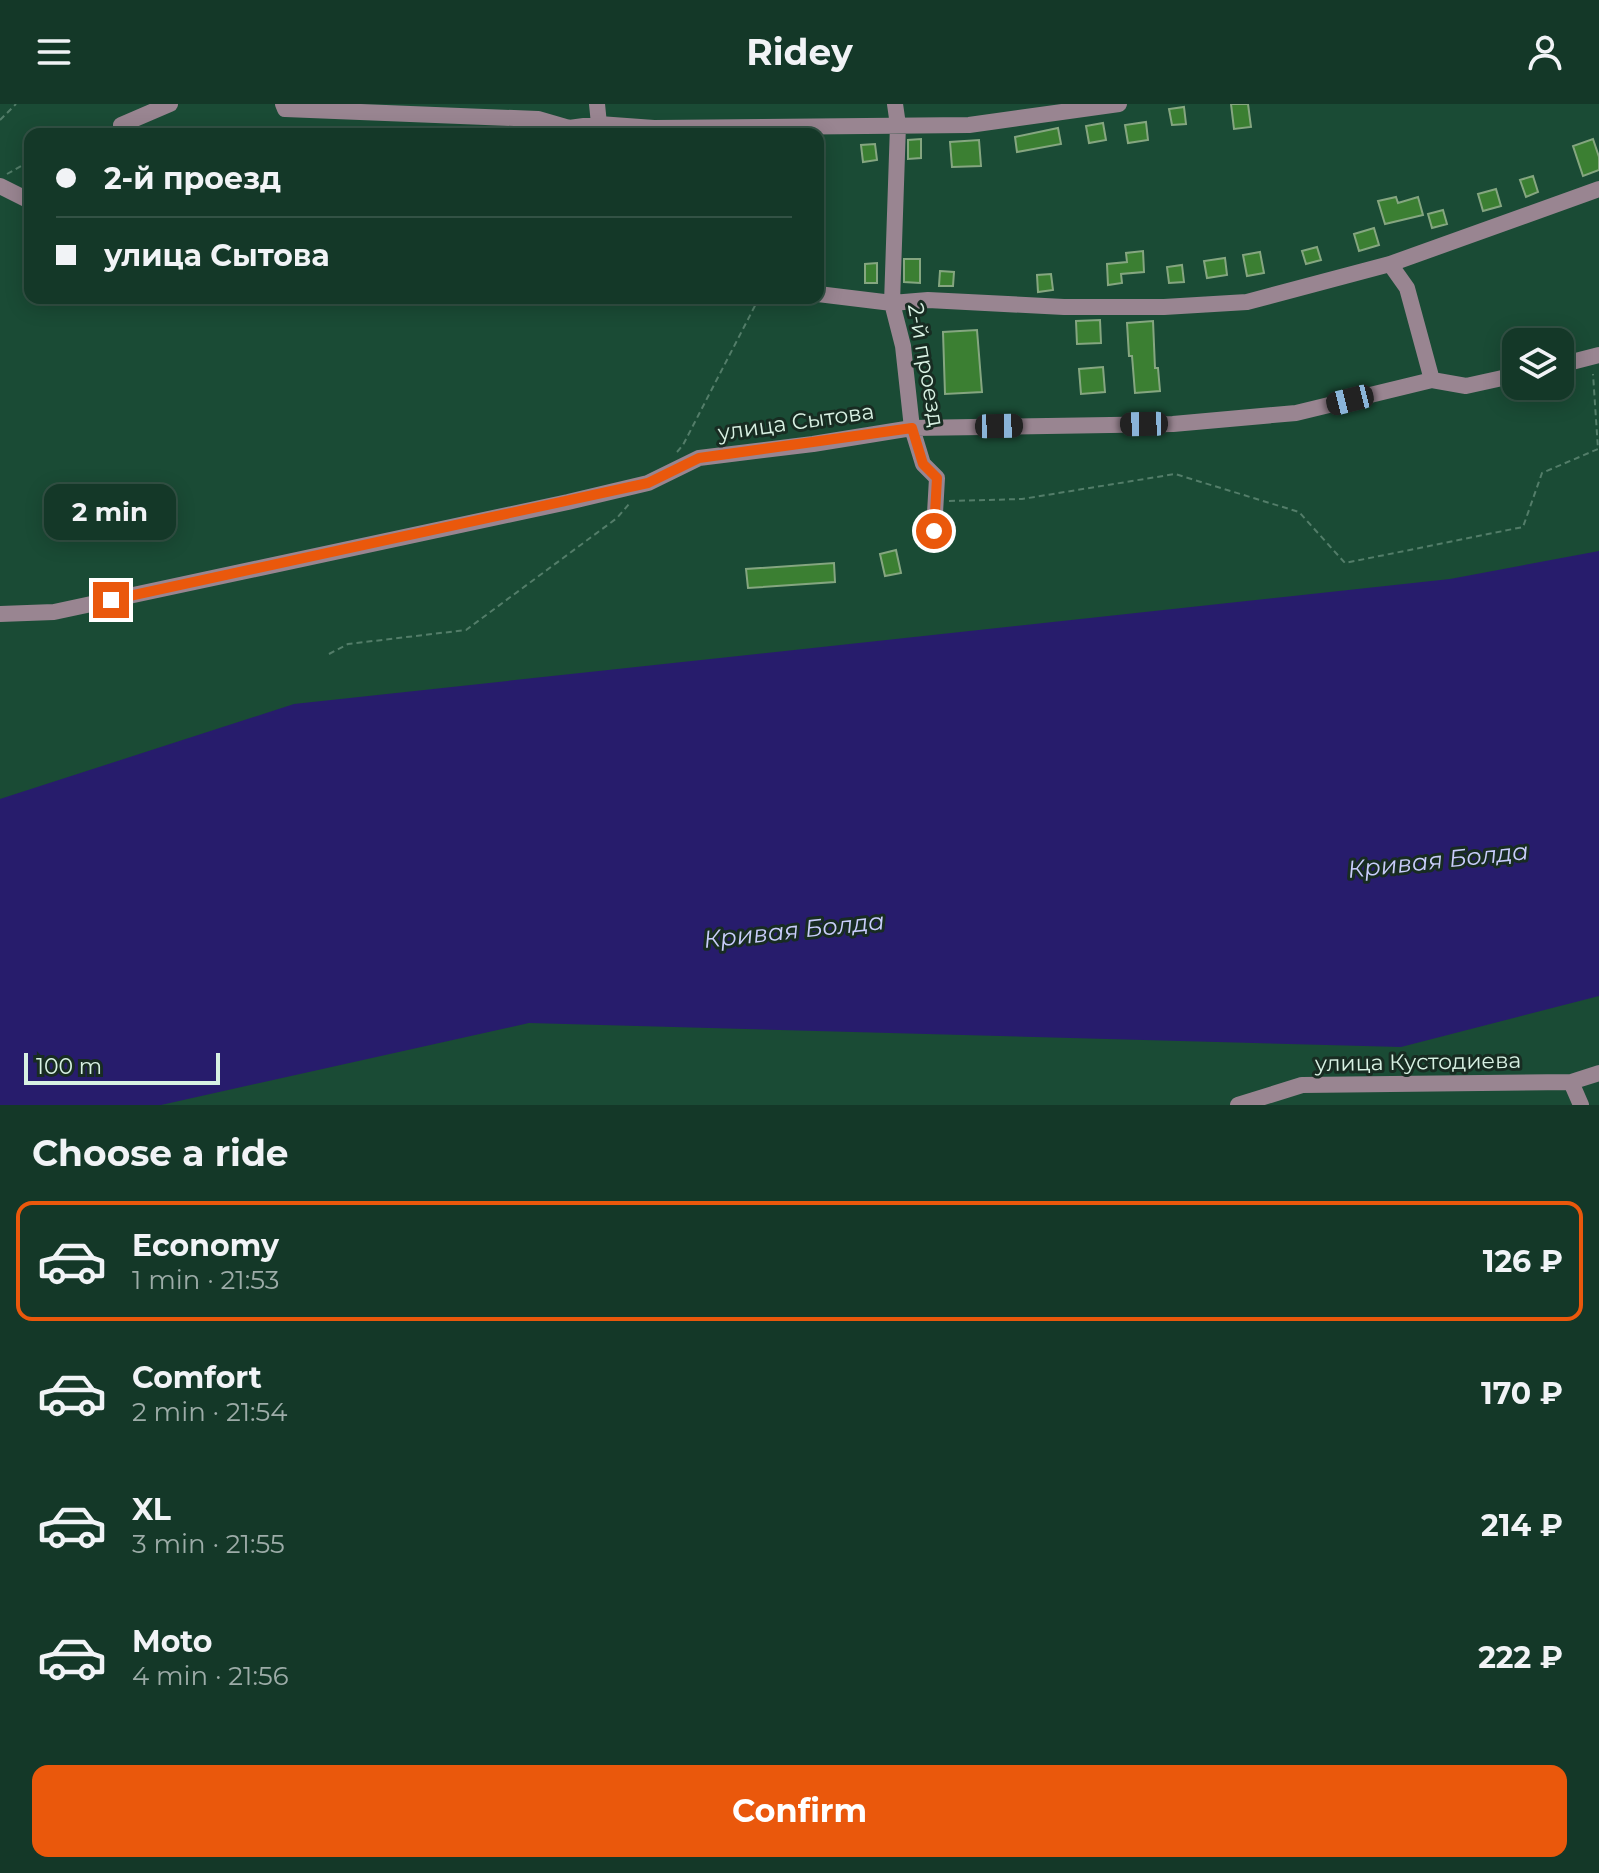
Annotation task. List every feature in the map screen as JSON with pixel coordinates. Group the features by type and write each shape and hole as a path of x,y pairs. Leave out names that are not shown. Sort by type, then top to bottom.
{"street":[{"path":"121,125 170,104"},
{"path":"283,104 285,109 538,119 560,128"},
{"path":"597,104 599,124"},
{"name":"2-й проезд","path":"895,104 898,125 892,303 903,346 912,428 923,464 937,478 934,531"},
{"path":"581,128 599,124 654,128 969,125 1119,104"},
{"path":"0,186 24,198"},
{"path":"824,295 892,303 928,300 1064,307 1164,307 1247,302 1390,264 1599,189"},
{"path":"1390,264 1407,288 1432,380"},
{"path":"1574,362 1596,356"},
{"name":"улица Сытова","path":"0,614 54,612 648,483 699,458 912,428 1173,424 1296,413 1432,380 1466,386 1502,378"},
{"name":"улица Кустодиева","path":"1238,1105 1302,1085 1571,1082 1599,1073"},
{"path":"1571,1082 1581,1105"}],"path":[{"path":"0,120 16,104"},
{"path":"101,128 121,125"},
{"path":"0,178 24,164"},
{"path":"674,455 683,445 756,304"},
{"path":"936,501 1022,499 1175,474 1299,512 1345,563 1523,527 1542,473 1598,449 1596,356"},
{"path":"329,654 348,644 466,630 617,518 648,483"}],"water":[{"name":"Кривая Болда","path":"1599,551 1599,996 1401,1047 529,1023 161,1105 0,1105 0,799 294,704 1450,579"}],"building":[{"path":"1231,104 1248,104 1251,127 1234,129"},
{"path":"1184,107 1186,124 1172,125 1169,109"},
{"path":"1146,122 1148,140 1128,143 1125,125"},
{"path":"1103,123 1106,140 1089,143 1086,126"},
{"path":"1058,128 1061,144 1017,152 1015,137"},
{"path":"921,139 921,158 908,159 908,140"},
{"path":"1593,139 1599,157 1599,170 1583,176 1573,146"},
{"path":"979,140 981,166 952,167 950,142"},
{"path":"875,144 877,160 863,162 861,145"},
{"path":"1533,176 1538,192 1526,197 1520,180"},
{"path":"1496,189 1501,206 1483,211 1478,194"},
{"path":"1396,197 1398,203 1418,197 1423,215 1385,224 1378,201"},
{"path":"1443,210 1447,224 1432,228 1428,214"},
{"path":"1374,228 1379,245 1359,251 1354,234"},
{"path":"1317,247 1321,260 1306,264 1302,251"},
{"path":"1143,251 1144,272 1121,274 1122,283 1108,285 1107,264 1127,262 1126,253"},
{"path":"1260,252 1264,273 1247,276 1243,255"},
{"path":"1225,258 1227,275 1207,278 1204,261"},
{"path":"904,259 920,259 920,283 904,282"},
{"path":"877,263 877,283 865,283 865,264"},
{"path":"1182,265 1184,282 1169,283 1167,267"},
{"path":"940,271 954,272 953,286 939,286"},
{"path":"1051,274 1053,290 1038,292 1037,275"},
{"path":"1100,320 1101,343 1077,344 1076,321"},
{"path":"1153,321 1155,368 1158,368 1160,391 1135,393 1127,323"},
{"path":"977,330 982,392 945,394 943,332"},
{"path":"1103,367 1105,392 1081,394 1079,369"},
{"path":"896,550 901,573 885,576 880,554"},
{"path":"834,563 835,582 748,588 746,569"}],"route":[{"path":"111,600 648,483 699,458 912,428 923,464 937,478 934,531"}]}
